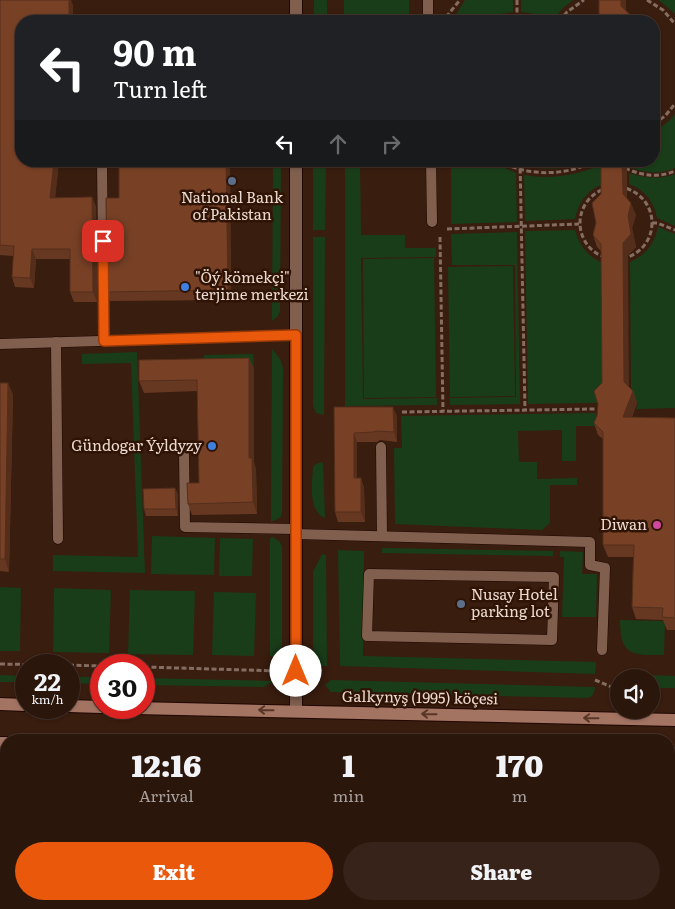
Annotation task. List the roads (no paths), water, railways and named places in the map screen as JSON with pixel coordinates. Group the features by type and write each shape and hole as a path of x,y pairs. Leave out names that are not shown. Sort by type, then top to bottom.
{"main road":[{"path":"0,704 15,705"},
{"name":"Galkynyş (1995) köçesi","path":"155,708 675,720"}],"street":[{"path":"296,0 296,15"},
{"path":"296,167 296,711"}],"lane":[{"path":"428,0 428,15"},
{"path":"102,167 104,341"},
{"path":"431,167 432,222"},
{"path":"0,344 296,335"},
{"path":"56,342 58,539"},
{"path":"381,447 382,536"},
{"path":"184,452 185,527 382,536 590,542 590,565 604,568 602,650"},
{"path":"369,574 554,578 552,640 368,636 369,574"}],"place":[{"name":"National Bank of Pakistan","path":"232,181"},
{"name":"\"Öý kömekçi\" terjime merkezi","path":"185,287"},
{"name":"Gündogar Ýyldyzy","path":"212,446"},
{"name":"Diwan","path":"657,525"},
{"name":"Nusay Hotel parking lot","path":"461,604"}]}
